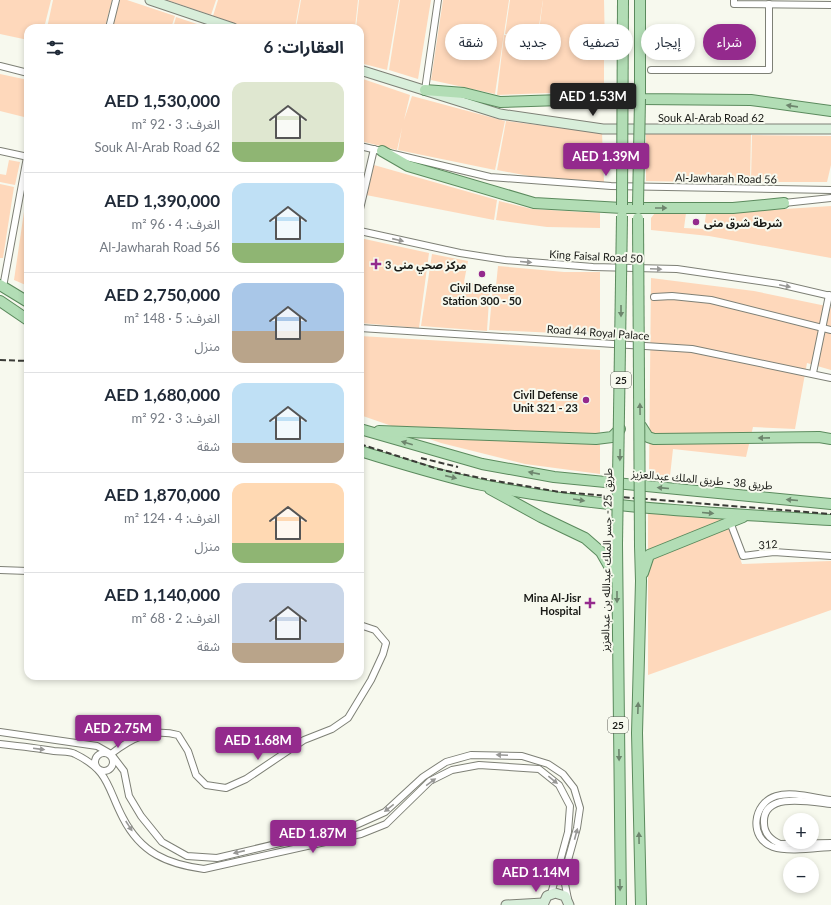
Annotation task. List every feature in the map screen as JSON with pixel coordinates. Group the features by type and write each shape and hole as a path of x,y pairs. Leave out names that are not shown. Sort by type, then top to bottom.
{"main road":[{"path":"150,0 221,24"},
{"name":"طريق 25 - جسر الملك عبدالله بن عبدالعزيز","path":"620,905 617,581 620,429 623,0"},
{"path":"638,206 640,0"},
{"name":"Souk Al-Arab Road 62","path":"364,71 500,114 603,129 831,129"},
{"path":"425,90 464,93 500,102 622,98"},
{"path":"640,98 751,100 831,111"},
{"path":"378,150 408,166 534,203 622,210 638,206 733,208 784,203"},
{"name":"25","path":"638,206 641,426 641,581 637,733 641,905"},
{"path":"2,283 24,299"},
{"path":"0,301 24,317"},
{"path":"641,426 648,437 654,439 803,437 831,439"},
{"path":"364,430 596,439 612,437 620,429"},
{"name":"طريق 38 - طريق الملك عبدالعزيز","path":"364,431 482,464 554,478 831,504"},
{"path":"364,451 426,472 483,485 606,504 748,516 831,520"},
{"path":"483,485 541,517 585,538 600,552 617,581"},
{"path":"641,581 649,555 748,516"},
{"path":"506,905 543,904 551,894 562,894 568,902"}],"street":[{"path":"110,24 116,0"},
{"path":"425,90 438,0"},
{"path":"734,2 831,5"},
{"path":"651,70 769,70 769,4"},
{"path":"0,66 24,71"},
{"name":"Al-Jawharah Road 56","path":"364,147 490,177 611,186 831,188"},
{"path":"364,196 378,150"},
{"path":"0,151 24,156"},
{"path":"2,283 24,176"},
{"path":"784,203 831,198"},
{"name":"King Faisal Road 50","path":"364,232 460,253 505,260 593,267 677,269 779,284 830,296"},
{"path":"654,297 672,296 711,300 831,330"},
{"path":"813,373 830,296"},
{"name":"Road 44 Royal Palace","path":"364,328 606,342 692,349 813,373 831,378"},
{"name":"312","path":"730,522 743,556 774,552 831,556"},
{"path":"0,570 24,571"},
{"path":"364,626 375,630 386,643 383,654 371,680 348,718 332,729 304,740 246,779 226,788 206,785 196,775 188,751 178,735 167,732 154,732 135,739 111,754 104,752 98,755 95,761 97,768 110,785 123,818 139,842 160,858 184,866 204,869 361,834 386,824 430,781 452,770 479,765 539,769 559,785 570,806 568,832 551,894"},
{"path":"0,732 97,746 111,754 124,771 129,796 141,816 162,842 187,856 218,858 356,825 385,812 423,777 446,762 471,755 522,756 548,764 563,774 574,788 580,808 578,828 566,871 568,902"},
{"path":"0,744 74,753 104,771 111,768 114,761 111,754"},
{"path":"831,800 790,794 776,796 763,804 756,818 757,830 763,840 771,846 780,849 831,847"},
{"path":"831,804 788,800 776,803 768,809 764,816 764,826 767,834 773,841 780,844 831,843"}],"shaded area":[{"path":"0,0 51,0 45,24 24,24 24,39 0,34"},
{"path":"53,0 112,0 106,24 48,24"},
{"path":"120,0 127,0 175,16 172,24 113,24"},
{"path":"167,0 216,0 211,15"},
{"path":"218,0 300,0 296,24 237,24 213,16"},
{"path":"301,0 358,0 355,24 297,24"},
{"path":"359,0 399,0 387,70 364,64 364,24 356,24"},
{"path":"400,0 431,0 418,79 389,70"},
{"path":"443,0 509,0 495,94 431,80"},
{"path":"510,0 543,0 539,24 506,24"},
{"path":"543,0 604,0 604,24 569,24 569,60 604,60 604,91 497,95 504,35 505,60 561,60 561,24 540,24"},
{"path":"176,17 197,24 174,24"},
{"path":"0,74 24,79 24,117 0,111"},
{"path":"364,79 410,95 404,120 412,96 505,121 495,170 398,150 402,128 397,150 364,142"},
{"path":"506,121 602,133 604,182 529,176 497,170"},
{"path":"646,134 751,134 750,183 646,181"},
{"path":"752,135 831,136 831,165 827,182 751,182"},
{"path":"9,160 20,162 15,185 0,182 0,174 6,175"},
{"path":"374,165 497,200 494,220 366,195"},
{"path":"0,184 14,187 3,258 0,258"},
{"path":"499,201 532,209 600,213 600,228 547,227 496,220"},
{"path":"831,206 831,258 709,236 651,230 651,218 655,213 686,213 684,228 704,229 706,214"},
{"path":"24,212 24,284 14,280"},
{"path":"364,239 429,253 419,328 364,323"},
{"path":"432,254 468,261 464,282 490,285 487,331 421,326"},
{"path":"498,266 564,272 600,272 600,335 489,330 493,286 496,286"},
{"path":"651,278 754,291 831,307 831,370 807,363 795,429 753,427 746,457 673,449 670,476 649,475"},
{"path":"364,336 600,350 600,474 525,464 441,443 364,416"},
{"path":"648,511 725,517 742,564 831,561 831,610 648,675"}],"railway":[{"path":"0,360 24,361"},
{"path":"364,445 438,469 560,492 831,514"},
{"path":"421,458 458,467"}],"place":[{"name":"شرطة شرق منى","path":"696,222"},
{"name":"مركز صحي منى 3","path":"376,264"},
{"name":"Civil Defense Station 300 - 50","path":"482,274"},
{"name":"Civil Defense Unit 321 - 23","path":"586,400"},
{"name":"Mina Al-Jisr Hospital","path":"590,603"}]}
